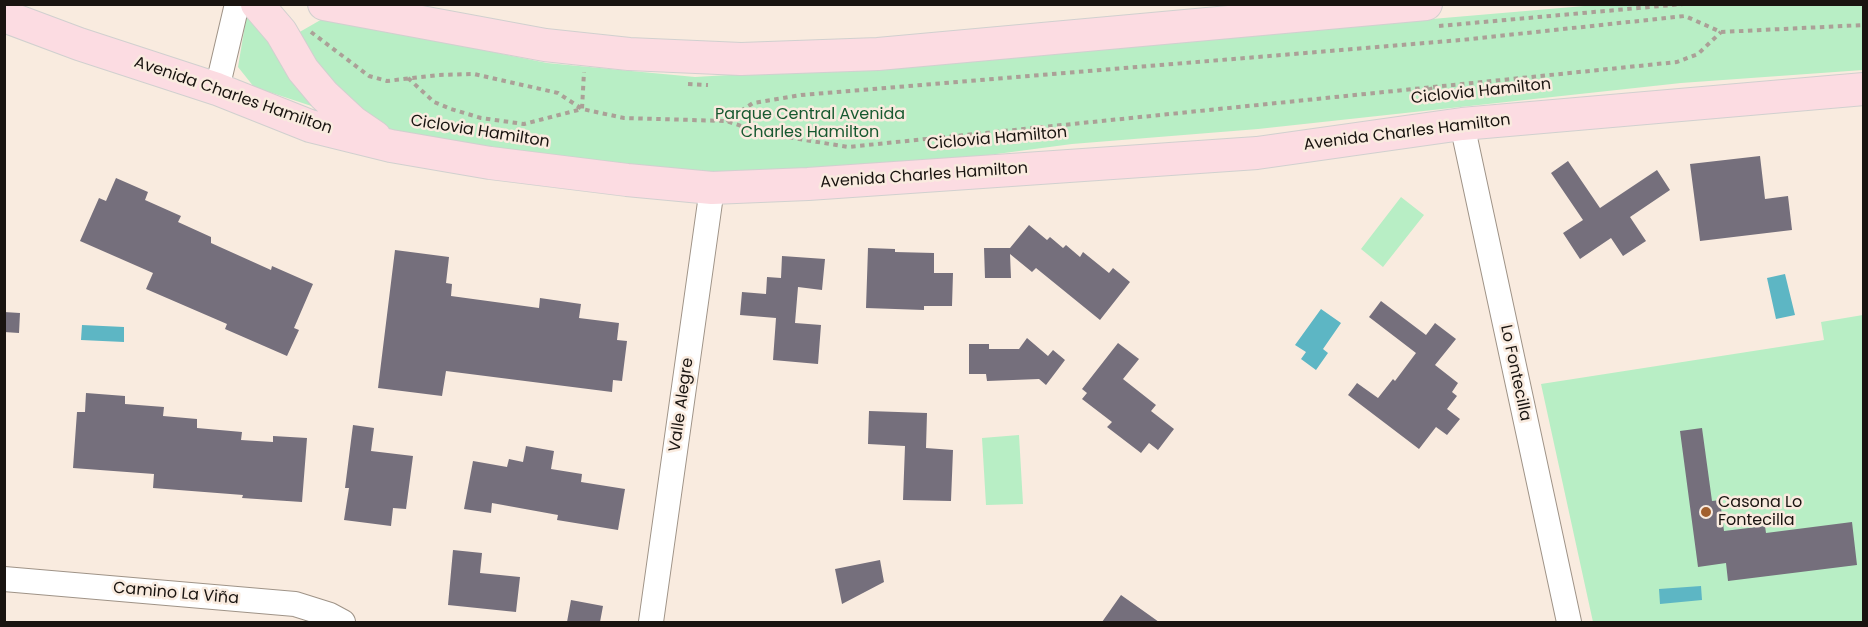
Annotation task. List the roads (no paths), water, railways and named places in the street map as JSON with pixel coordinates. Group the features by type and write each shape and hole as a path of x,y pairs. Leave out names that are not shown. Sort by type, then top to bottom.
{"main road":[{"path":"257,4 311,24 545,45 584,67 672,57 809,58 900,52 1291,10 1432,15"},
{"name":"Avenida Charles Hamilton","path":"4,16 79,44 217,89 310,126 391,146 490,163 712,188 808,184 1257,153 1462,124 1863,89"},
{"path":"311,24 303,70 324,95 353,122 391,146"}],"street":[{"path":"217,89 237,4"},
{"name":"Lo Fontecilla","path":"1462,124 1569,622"},
{"name":"Valle Alegre","path":"651,622 712,188"},
{"name":"Camino La Viña","path":"4,579 295,604 330,615 343,622"}],"water":[{"path":"1785,274 1795,315 1776,319 1767,278"},
{"path":"1321,309 1341,323 1323,349 1328,353 1316,370 1301,359 1306,352 1295,345"},
{"path":"82,325 124,327 124,342 81,340"},
{"path":"1701,586 1702,600 1660,604 1659,589"}],"place":[{"name":"Casona Lo Fontecilla","path":"1706,512"}],"park label":[{"name":"Parque Central Avenida Charles Hamilton","path":"810,124"}]}
